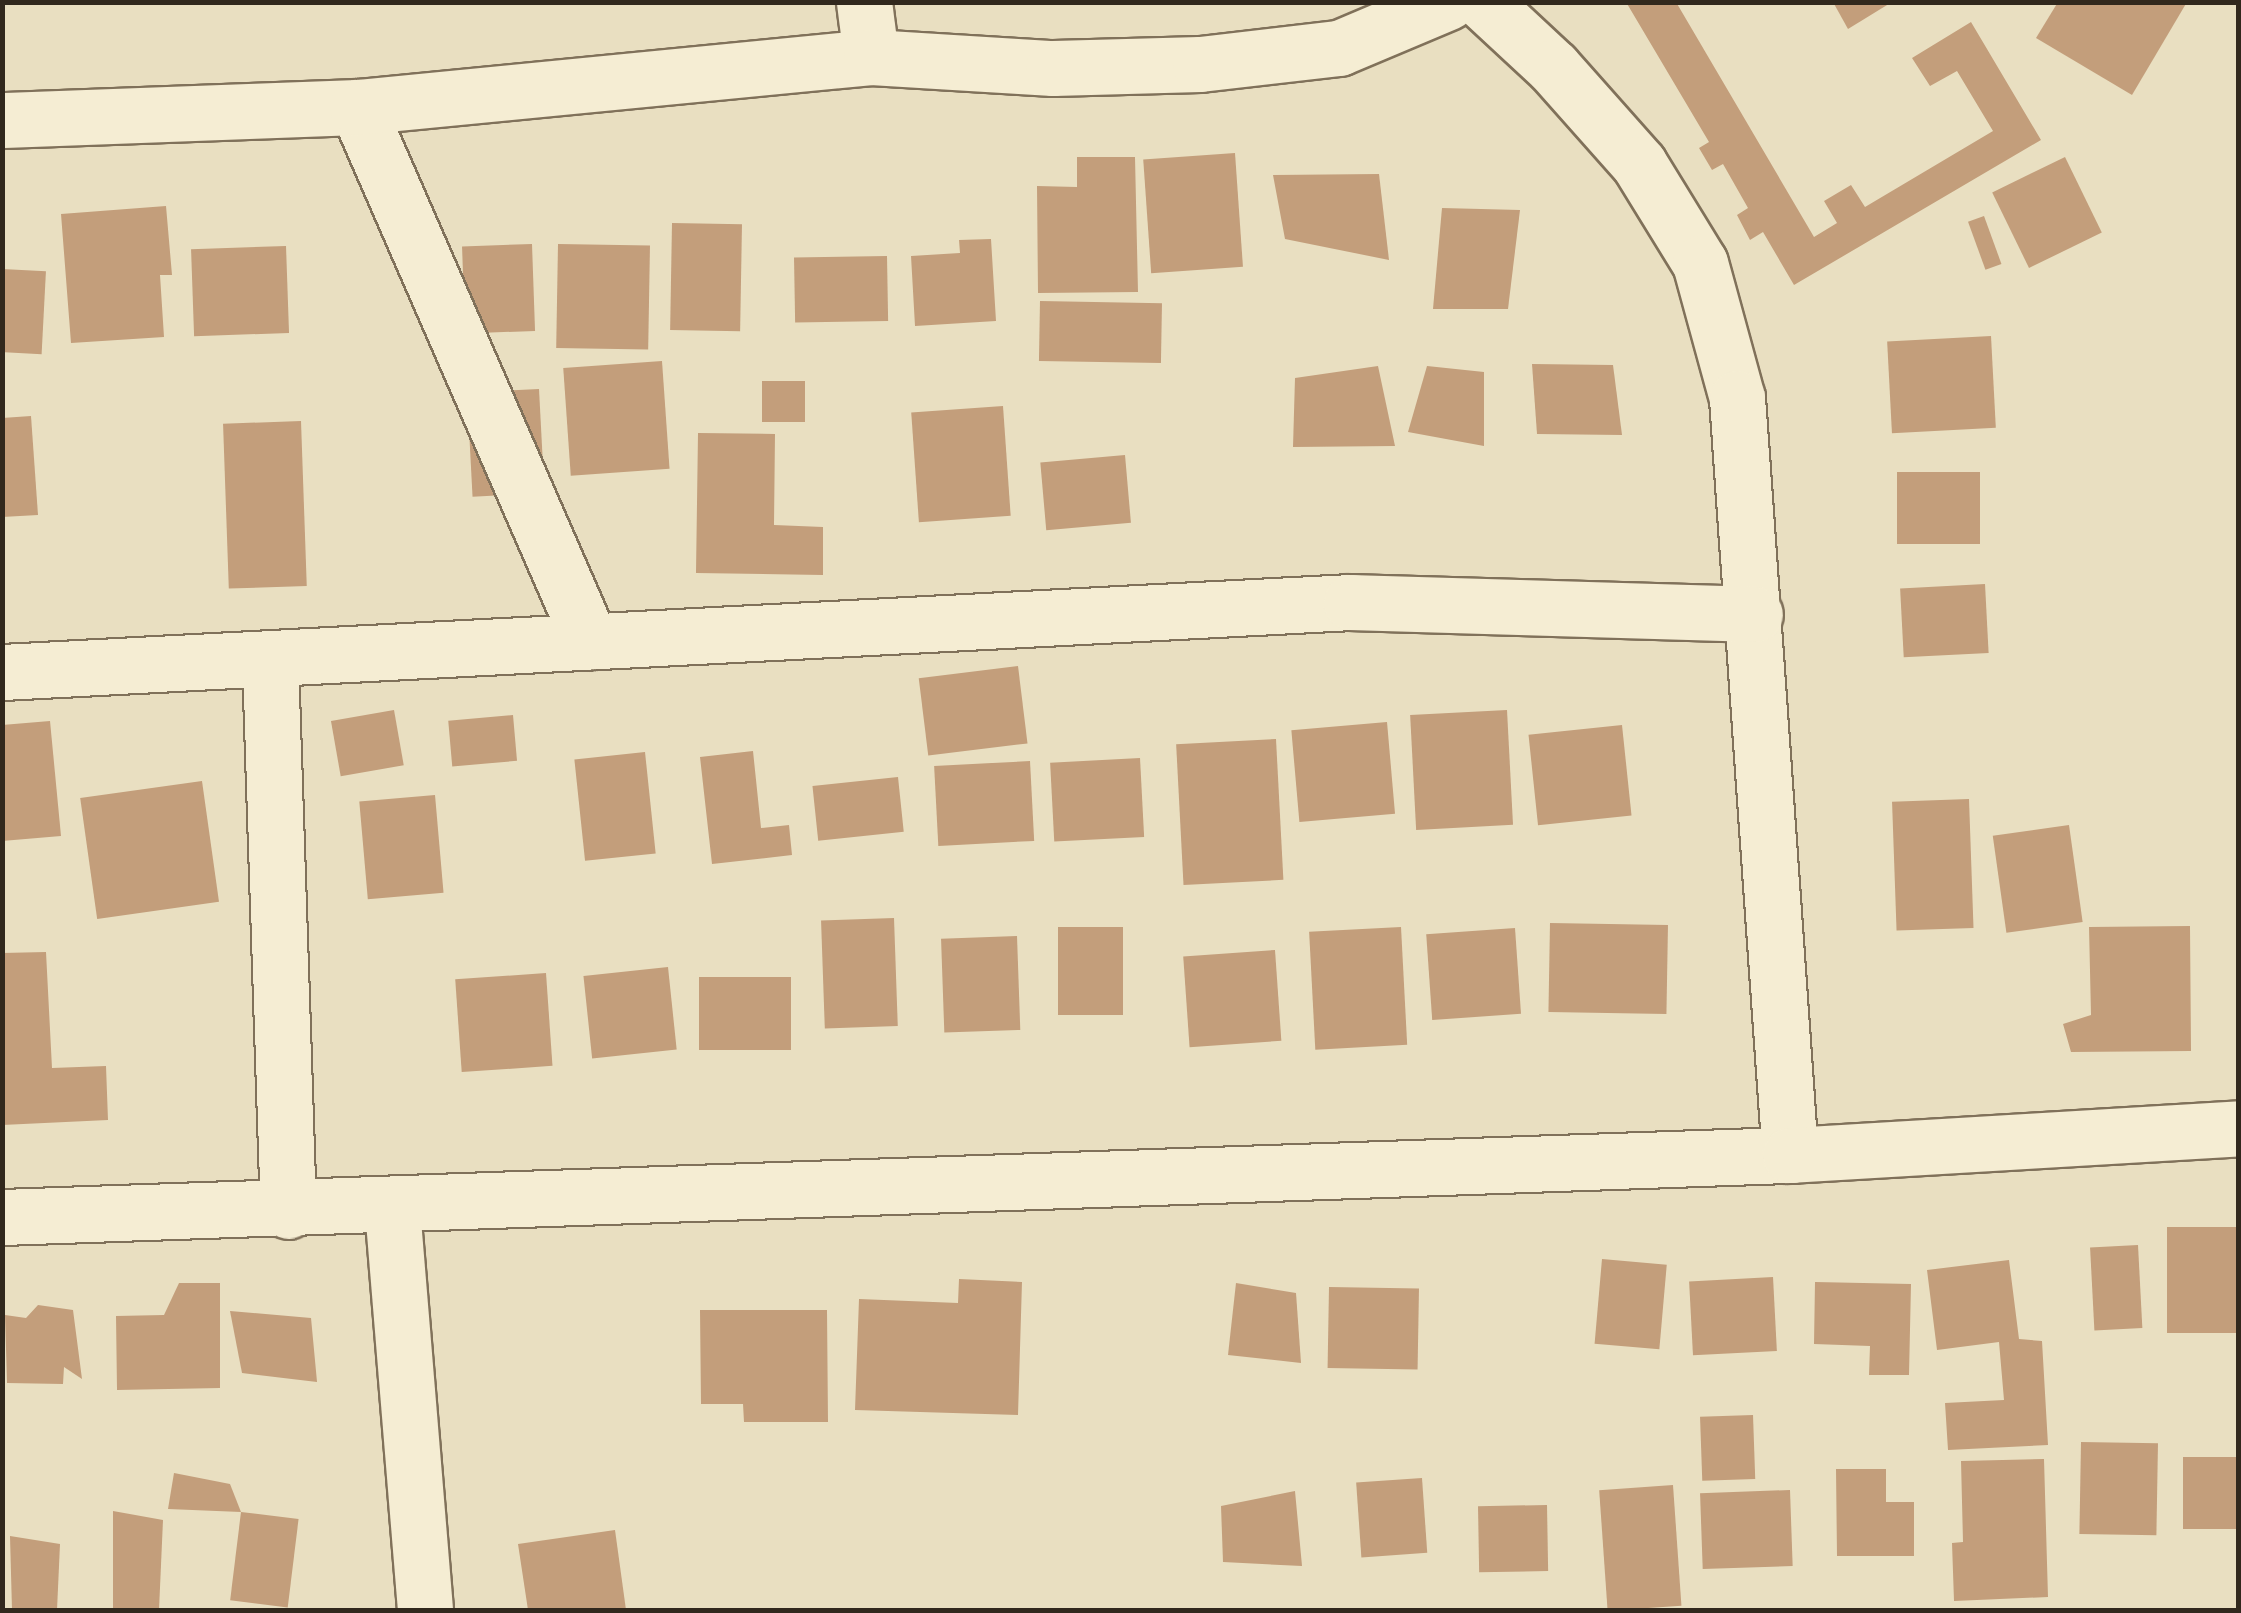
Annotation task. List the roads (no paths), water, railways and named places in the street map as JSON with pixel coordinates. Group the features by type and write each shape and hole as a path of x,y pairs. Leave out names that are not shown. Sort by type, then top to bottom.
{"street":[{"path":"864,2 871,57"},
{"path":"2,120 357,107 871,57 1053,68 1200,64 1340,48 1448,2"},
{"path":"1483,2 1553,66 1640,164 1700,263 1737,398 1790,1155"},
{"path":"357,107 590,641"},
{"path":"2,672 270,663 590,641 1350,602 1755,614"},
{"path":"270,663 288,1210"},
{"path":"2,1217 392,1208 1790,1155 2238,1128"},
{"path":"392,1208 425,1610"}]}
